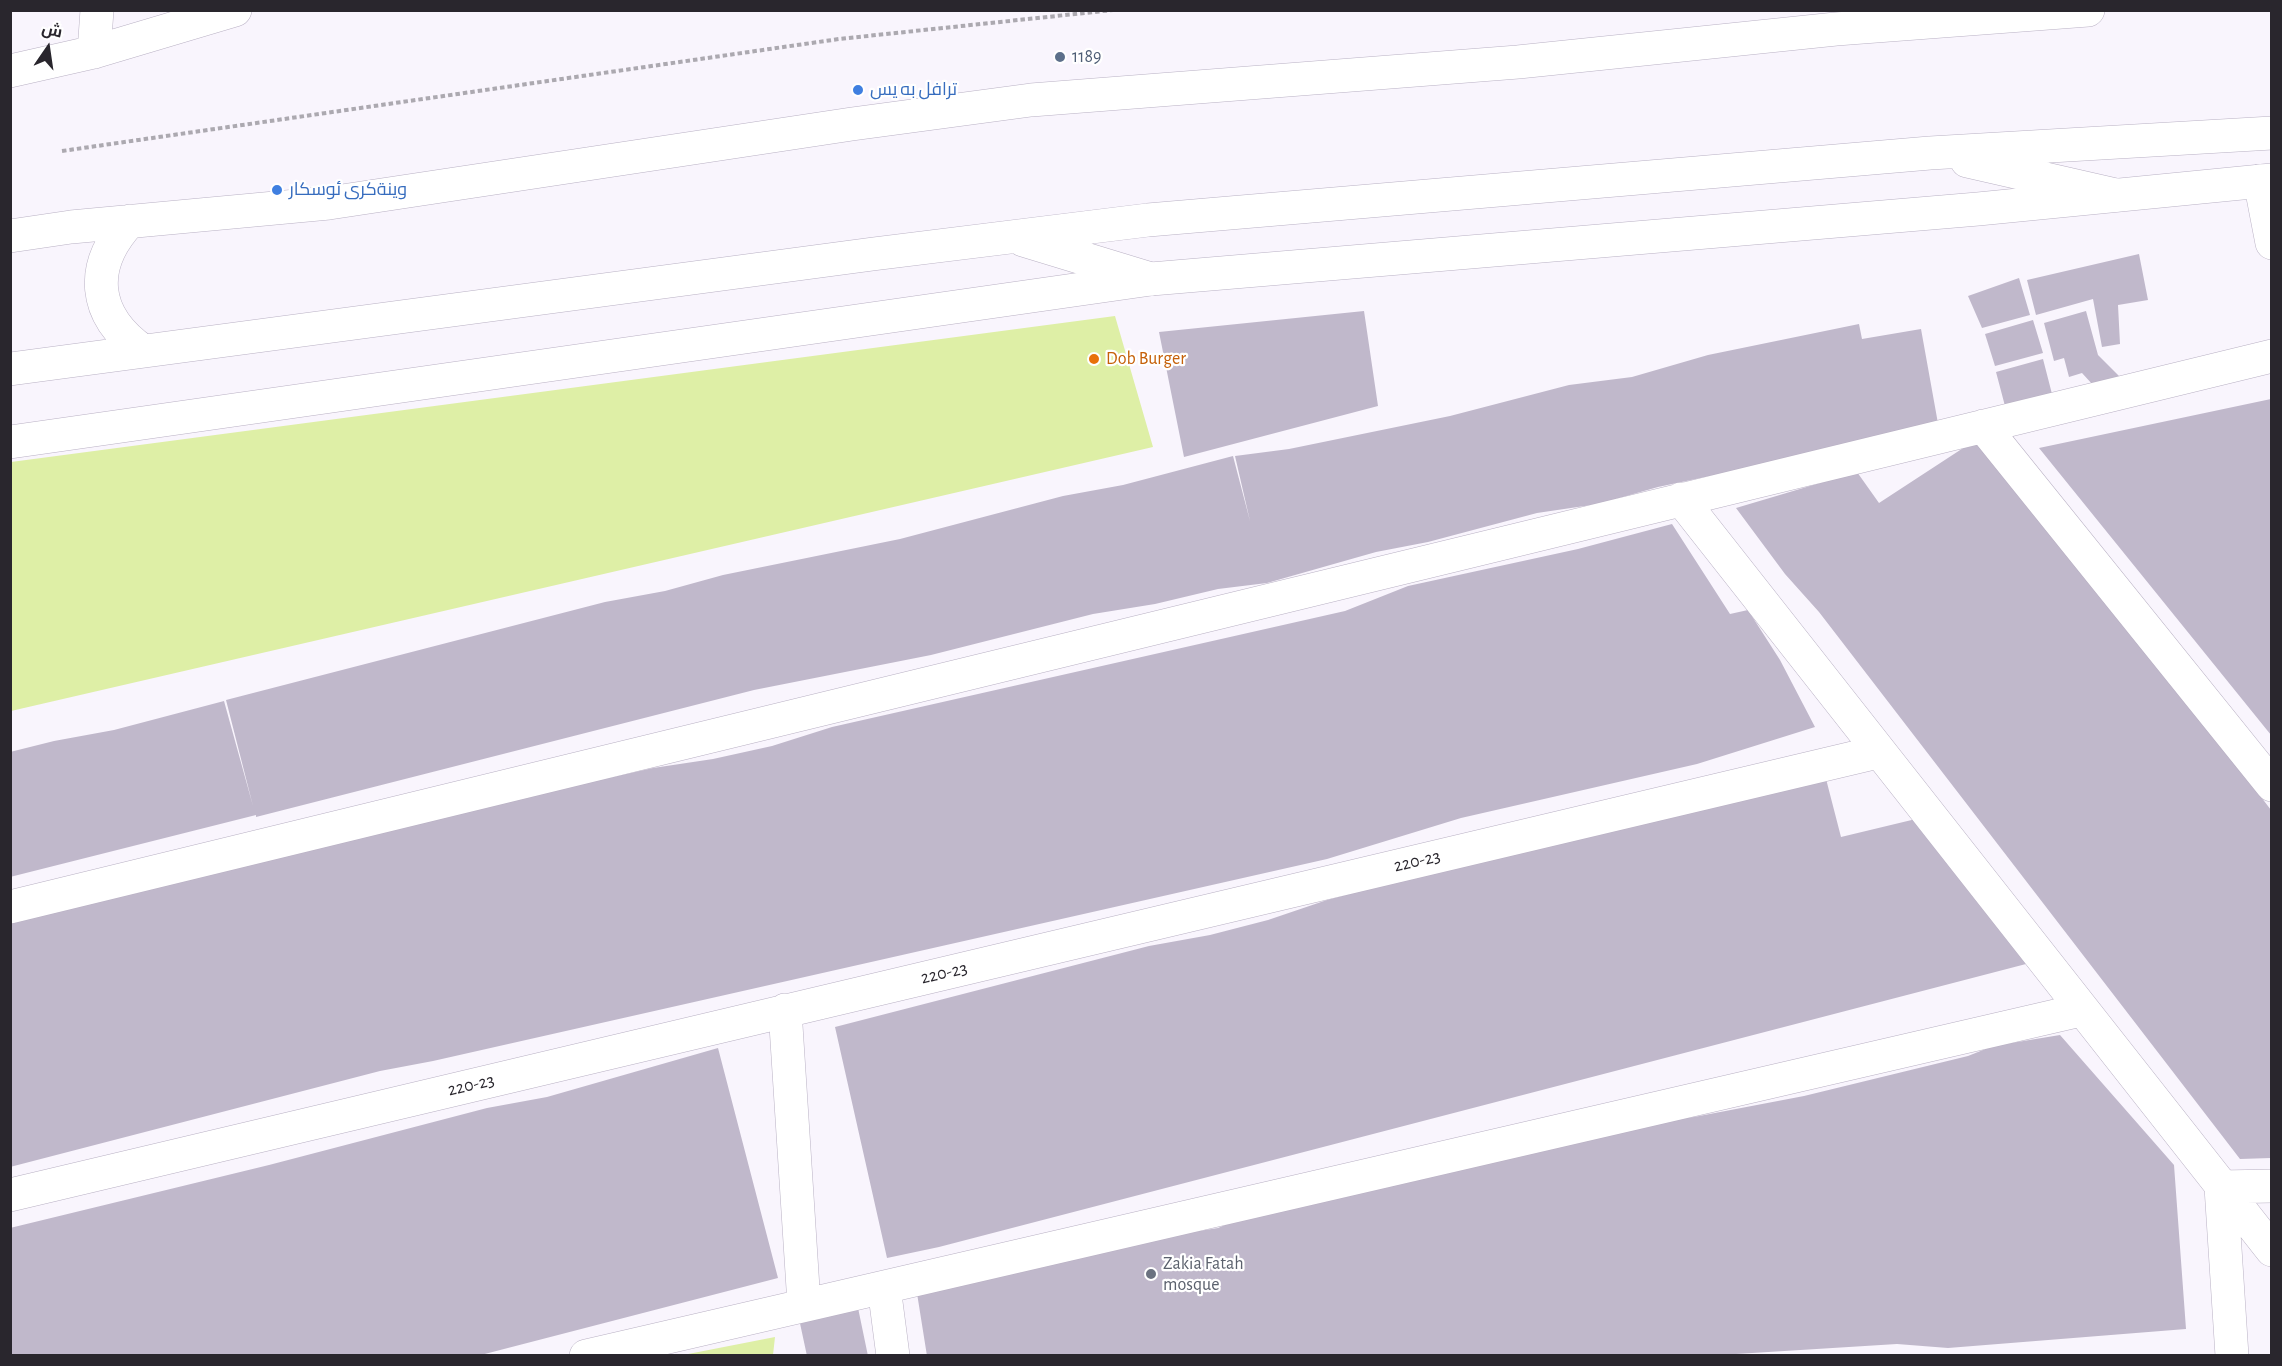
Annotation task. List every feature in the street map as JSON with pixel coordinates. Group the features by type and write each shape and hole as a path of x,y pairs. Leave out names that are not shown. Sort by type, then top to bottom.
{"main road":[{"path":"94,52 96,10"},
{"path":"10,71 94,52 235,10"},
{"path":"1836,29 1902,10"},
{"path":"10,236 130,221 329,203 852,124 1031,100 1518,62 1836,29 2088,10"},
{"path":"10,369 1148,220 1930,153 2271,133"},
{"path":"1930,153 2116,195"},
{"path":"10,442 1151,279 2116,195 2268,186 2271,243"},
{"path":"130,221 117,235 107,252 102,271 102,290 106,309 115,326 143,351"},
{"path":"1013,237 1151,279"},
{"path":"10,907 2271,356"},
{"path":"1983,426 2271,785"},
{"path":"1681,499 2271,1250"},
{"name":"220-23","path":"10,1195 1878,752"},
{"path":"784,1010 804,1304"},
{"path":"586,1356 2081,1010"},
{"path":"2221,1187 2271,1186"},
{"path":"2221,1187 2232,1356"},
{"path":"884,1287 893,1356"}],"path":[{"path":"62,151 839,39 1113,10"}],"green space":[{"path":"1115,316 1153,447 11,711 11,462"},
{"path":"775,1337 773,1355 683,1355"}],"building":[{"path":"2139,254 2148,300 2118,305 2120,344 2102,347 2093,299 2036,315 2027,280"},
{"path":"2019,278 2030,315 1982,328 1968,296"},
{"path":"1364,311 1378,406 1184,457 1159,332"},
{"path":"2086,311 2098,355 2125,382 2093,385 2082,373 2069,377 2064,358 2054,361 2044,323"},
{"path":"2033,320 2043,353 1995,366 1985,334"},
{"path":"1859,324 1862,339 1921,329 1939,429 1658,487 1598,504 1537,513 1428,542 1376,552 1267,583 1218,589 1155,604 1093,614 931,655 754,690 10,877 10,752 114,730 224,701 253,806 226,700 605,602 900,539 1063,496 1123,485 1233,456 1250,521 1235,456 1289,449 1450,416 1569,385 1632,377 1708,355"},
{"path":"2043,359 2052,394 2005,406 1996,372"},
{"path":"2271,399 2271,735 2039,448"},
{"path":"1977,439 2153,656 2271,810 2271,1158 2240,1159 1819,612 1785,574 1736,508 1857,472 1879,503"},
{"path":"1672,524 1730,614 1748,610 1780,660 1815,727 1697,764 1461,818 1327,859 433,1061 380,1071 10,1167 10,921 379,830 653,768 713,759 772,746 832,727 1345,611 1408,586 1578,549"},
{"path":"1825,775 1841,837 1920,818 2000,913 2026,964 939,1247 887,1258 835,1027 1149,946 1210,935 1268,920 1327,900 1434,872"},
{"path":"2060,1035 2174,1165 2186,1329 1948,1348 1897,1344 1704,1356 927,1356 916,1287 1079,1250 1218,1228 1262,1209 1639,1124 1694,1117 1804,1096 1968,1056 1993,1046"},
{"path":"718,1048 778,1278 477,1356 10,1356 10,1228 269,1165 487,1108 547,1097"},
{"path":"857,1303 868,1356 807,1356 798,1314"}],"place":[{"name":"1189","path":"1060,57"},
{"name":"ترافل به يس","path":"858,90"},
{"name":"وينةكرى ئوسكار","path":"277,190"},
{"name":"Dob Burger","path":"1094,359"},
{"name":"Zakia Fatah mosque","path":"1151,1274"}]}
